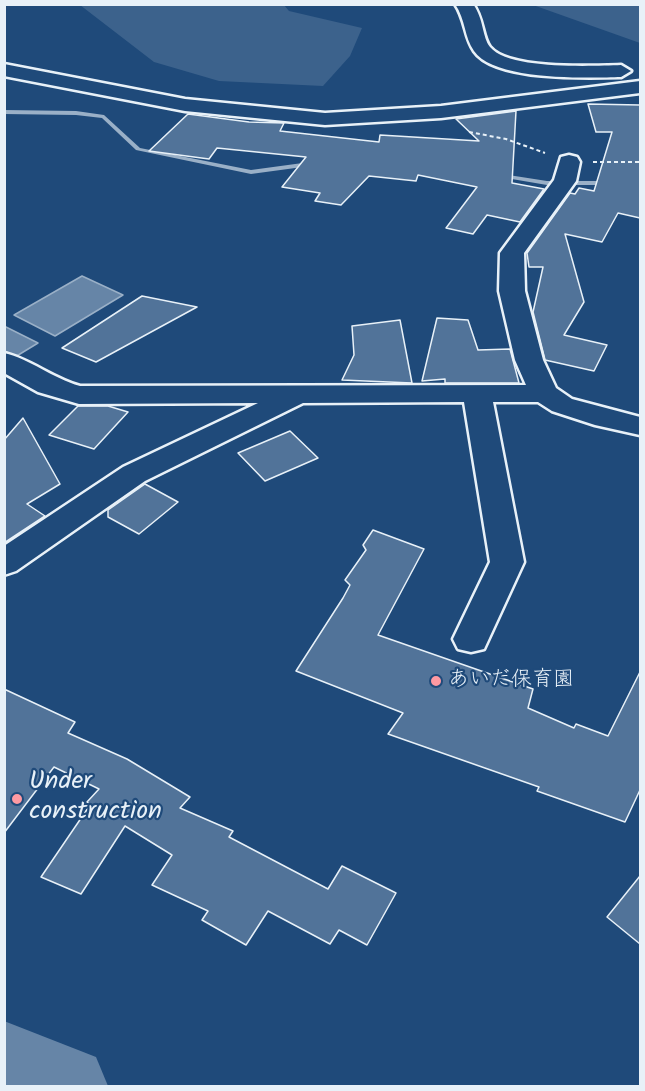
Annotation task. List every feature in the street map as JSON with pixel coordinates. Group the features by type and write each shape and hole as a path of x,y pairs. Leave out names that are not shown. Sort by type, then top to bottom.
{"street":[{"path":"463,4 474,18 482,50 496,61 543,68 640,71"},
{"path":"4,70 185,105 326,119 441,112 545,97 640,87"},
{"path":"568,162 565,181 512,254 512,291 529,360 544,393 562,405 605,419 640,426"},
{"path":"4,361 48,386 80,395 544,393"},
{"path":"4,563 134,474 303,393"},
{"path":"471,639 507,562 477,395"}],"path":[{"path":"462,131 506,139 568,162 640,162"}],"shaded area":[{"path":"80,5 284,5 289,11 362,28 350,56 323,86 219,81 154,62"},
{"path":"533,5 640,5 640,43"},
{"path":"82,276 123,295 55,336 14,315"},
{"path":"4,326 38,343 15,357 5,351"}],"building":[{"path":"588,104 640,105 640,218 618,213 602,242 565,234 584,302 564,335 607,345 594,371 545,360 533,312 543,267 529,267 527,253 570,193 575,194 579,188 594,191 612,132 596,132"},
{"path":"516,111 512,183 544,189 520,222 487,215 473,234 446,228 477,187 418,175 416,181 369,176 341,205 315,201 320,193 282,187 306,157 217,148 209,159 149,151 188,114 249,122 284,123 280,131 379,142 380,135 479,141 456,119"},
{"path":"142,296 197,307 96,362 62,348"},
{"path":"437,318 468,320 478,350 510,349 519,383 445,383 445,379 422,381"},
{"path":"400,320 412,383 342,380 354,355 352,326"},
{"path":"78,406 108,406 128,412 94,449 49,435"},
{"path":"23,418 60,484 27,504 45,516 4,543 4,440"},
{"path":"290,431 318,458 265,481 238,453"},
{"path":"145,484 178,502 139,534 108,517 108,510"},
{"path":"373,530 424,549 378,635 533,689 528,708 574,728 576,724 608,736 640,672 640,790 625,822 537,791 539,787 388,734 403,713 296,671 343,598 350,585 345,580 366,550 363,545"},
{"path":"4,689 75,722 68,733 127,759 190,797 180,808 233,831 229,837 328,889 342,866 396,893 367,945 339,930 330,944 268,911 246,945 202,920 208,911 152,885 172,855 125,826 81,894 41,877 90,805 87,802 99,789 54,767 4,833"},
{"path":"640,876 640,944 607,917"}],"waterway":[{"path":"4,112 76,113 104,117 138,149 251,172 310,164"},
{"path":"502,176 547,183 608,183"},
{"path":"4,1061 67,1086"}],"place":[{"name":"あいだ保育園","path":"436,681"},
{"name":"Under construction","path":"17,799"}]}
